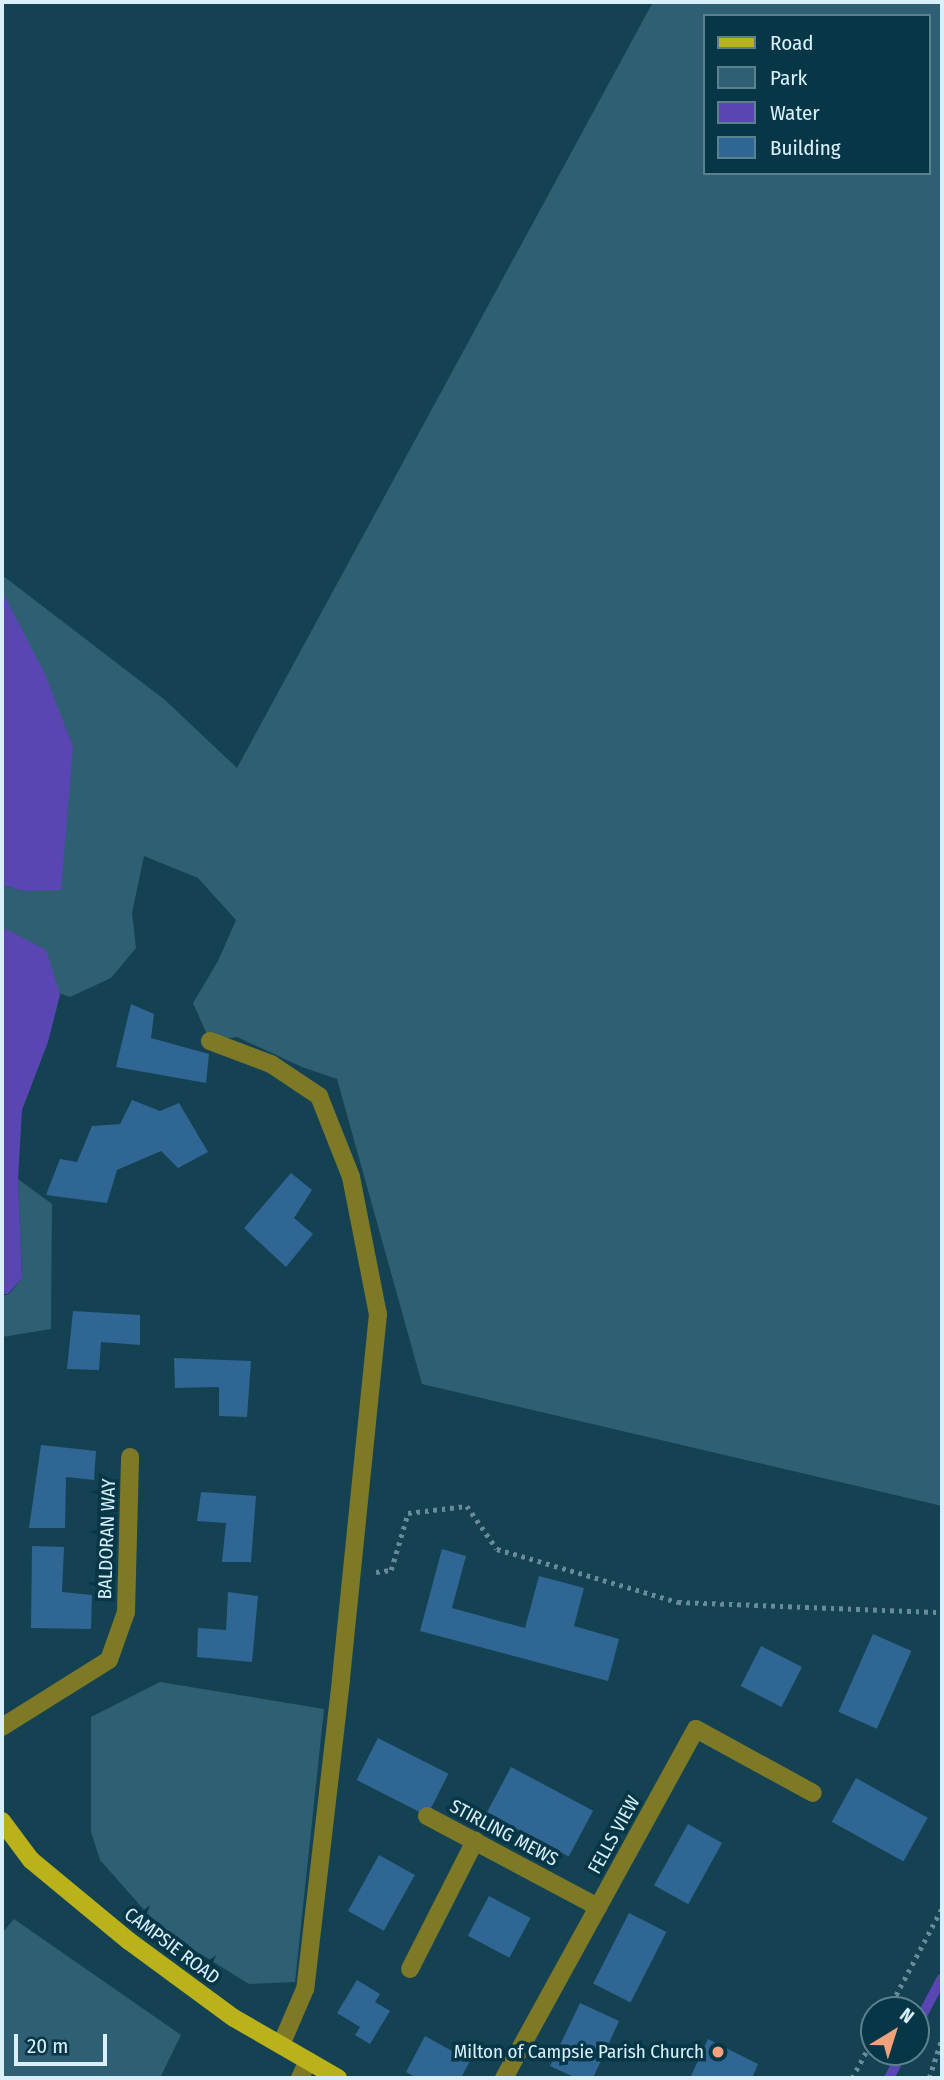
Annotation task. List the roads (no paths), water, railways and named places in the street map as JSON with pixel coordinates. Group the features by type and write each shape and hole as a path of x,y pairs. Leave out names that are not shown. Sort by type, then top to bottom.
{"main road":[{"name":"CAMPSIE ROAD","path":"2,1821 31,1860 129,1941 234,2018 338,2078"}],"street":[{"path":"210,1041 271,1064 319,1096 351,1177 378,1314 305,1989 281,2045"},
{"name":"BALDORAN WAY","path":"2,1727 109,1660 126,1612 130,1457"},
{"name":"FELLS VIEW","path":"504,2078 696,1729 813,1793"},
{"name":"STIRLING MEWS","path":"427,1816 598,1907"},
{"path":"410,1969 475,1842"},
{"path":"300,2078 308,2061"}],"water":[{"path":"2,591 45,674 73,747 61,890 24,891 2,885"},
{"path":"2,927 46,950 60,995 48,1042 22,1110 18,1179 22,1278 8,1294 2,1294"}],"waterway":[{"path":"930,2001 942,1978"},
{"path":"889,2078 895,2066"}],"place":[{"name":"Milton of Campsie Parish Church","path":"718,2052"}]}
